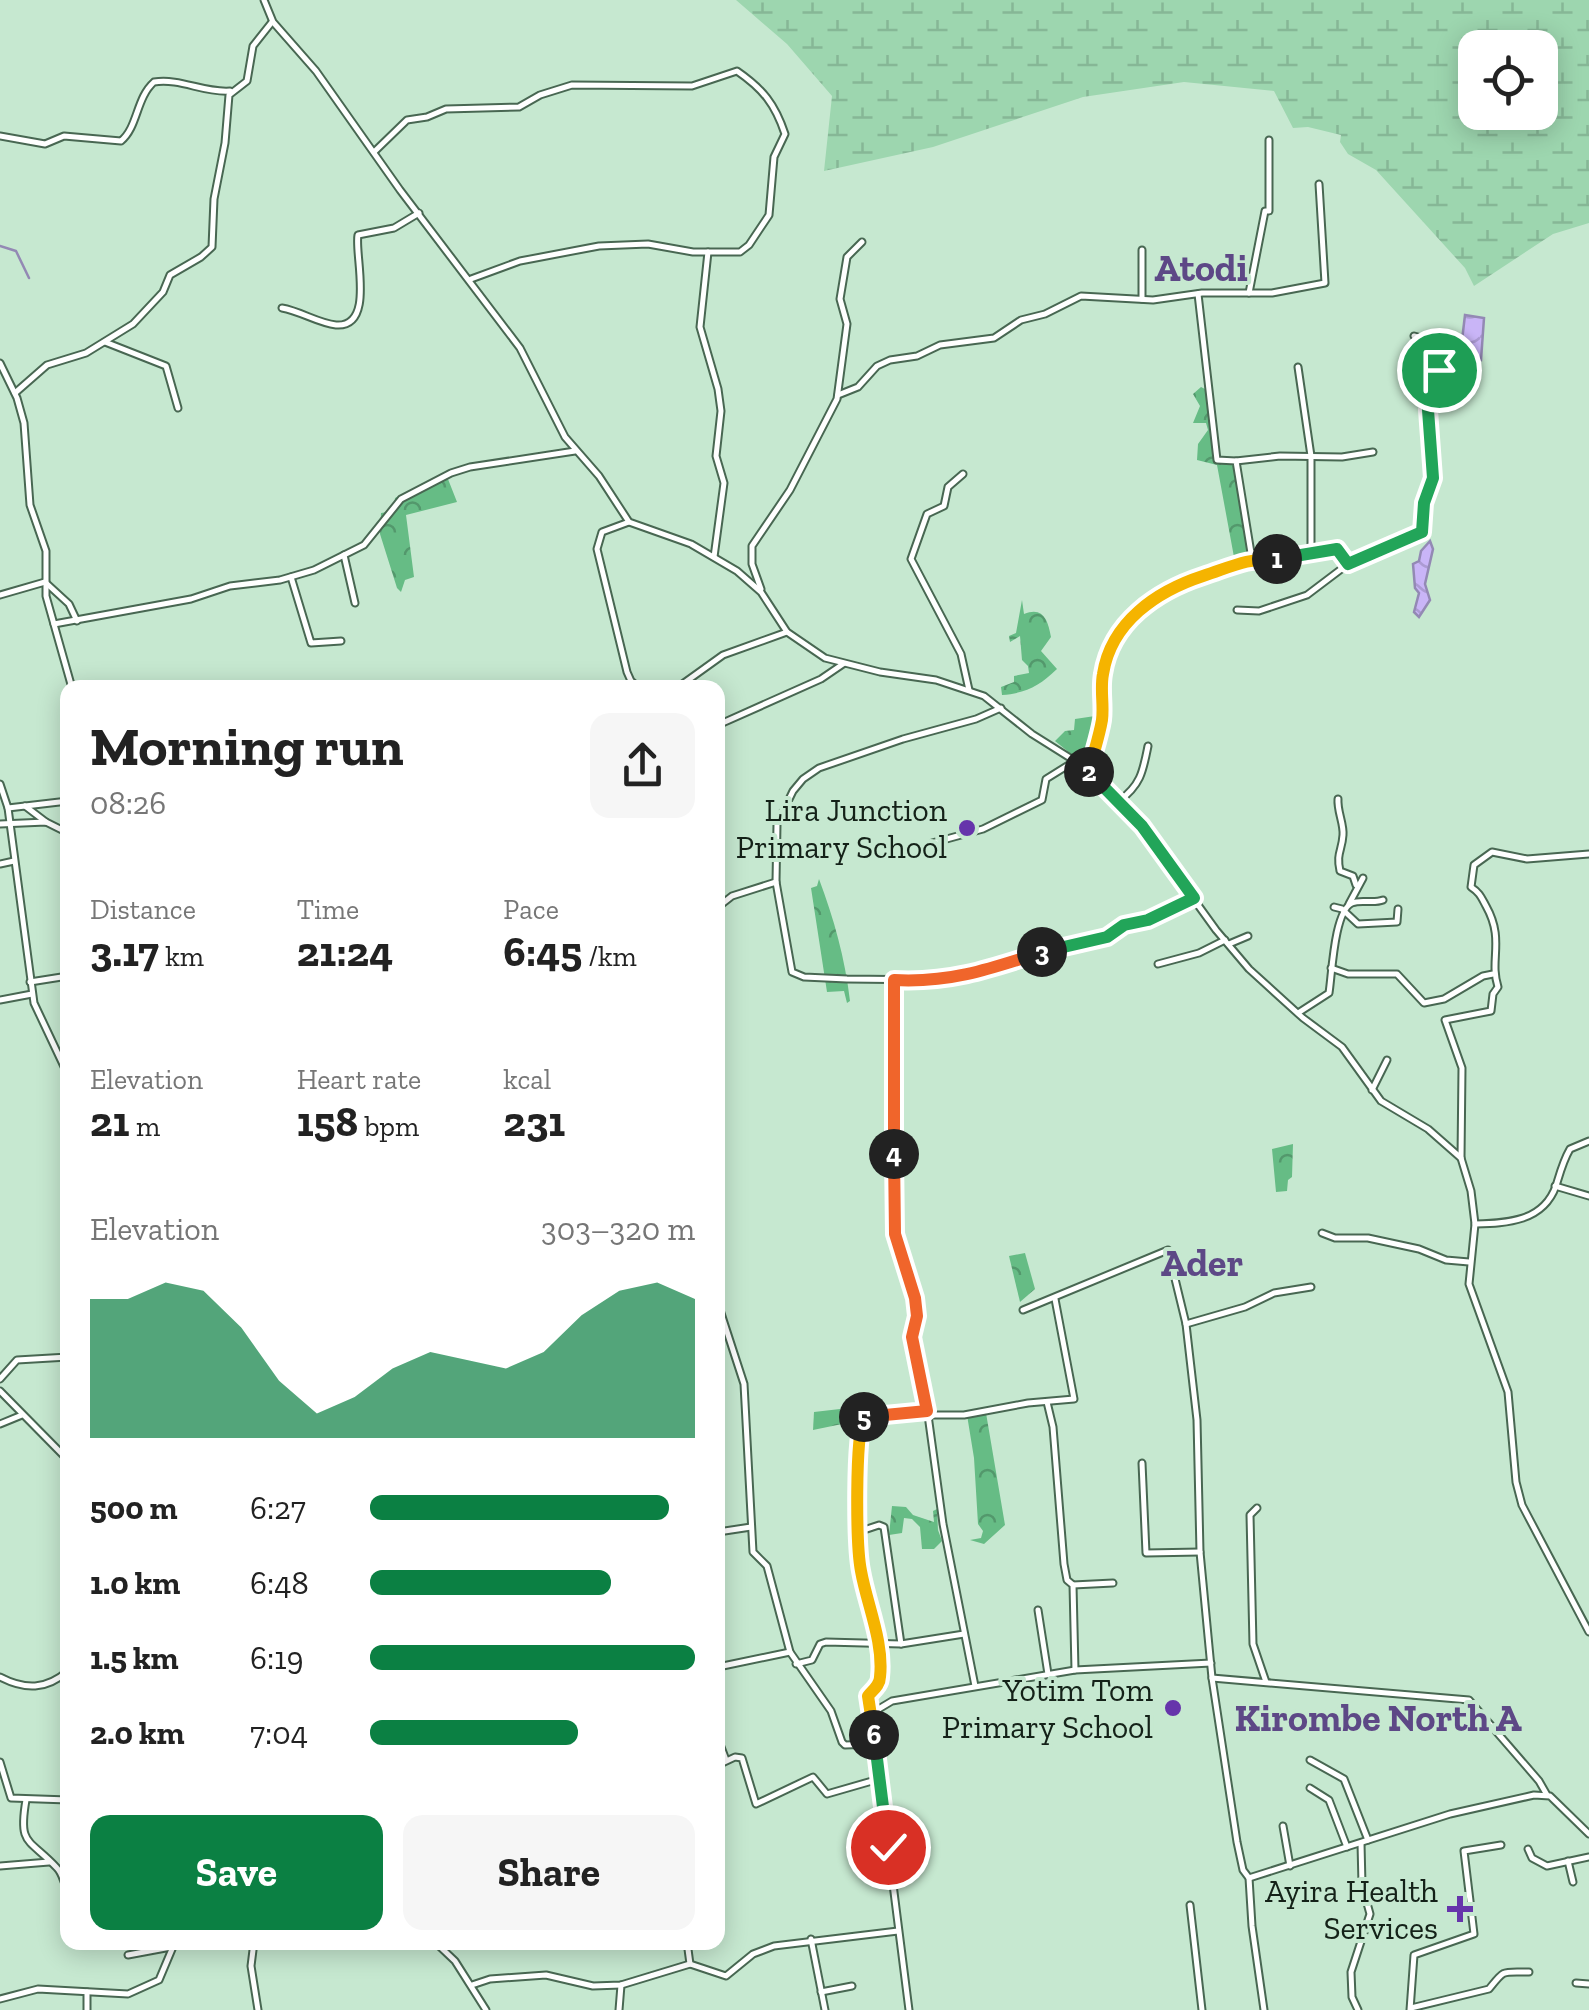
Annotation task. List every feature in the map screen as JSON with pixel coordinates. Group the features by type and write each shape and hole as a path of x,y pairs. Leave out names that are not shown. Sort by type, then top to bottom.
{"street":[{"path":"264,0 274,22 316,71 520,348 575,451 599,476 629,522 691,544 761,592"},
{"path":"0,136 45,144 62,136 121,141 128,134 143,95 154,82 181,82 210,92 232,91 247,81 253,46 274,22"},
{"path":"374,152 407,120 446,109 519,107 540,95 582,84 692,86 737,71 770,98 786,134 774,157 769,214 740,252 668,250 648,244 600,246 520,261 471,280"},
{"path":"14,393 47,365 82,355 145,313 164,290 170,274 202,257 212,247 214,199 232,91"},
{"path":"1249,293 1266,211 1270,211 1268,140"},
{"path":"838,396 858,386 877,366 890,360 917,356 940,345 994,338 1021,320 1045,314 1081,296 1142,299 1272,293 1325,283 1318,184"},
{"path":"282,308 337,325 346,322 360,303 357,236 370,230 394,228 418,213"},
{"path":"862,242 847,257 840,299 847,324 838,396 790,490 752,544 752,562 761,592 787,632 842,664 969,690 1088,770 1147,832 1249,969 1342,1048 1382,1101 1428,1130 1461,1158"},
{"path":"1142,250 1142,299"},
{"path":"708,252 700,327 718,388 721,411 716,456 724,483 714,557"},
{"path":"1198,294 1216,460 1342,457 1373,452"},
{"path":"1237,610 1258,611 1286,604 1313,592 1348,564 1424,530 1424,503 1433,478 1428,410 1439,370 1429,344 1414,336"},
{"path":"104,342 166,366 178,408"},
{"path":"0,363 24,423 30,505 45,547 45,582 70,680"},
{"path":"1298,367 1311,456 1311,553"},
{"path":"54,624 191,599 230,586 314,570 364,545 401,500 451,473 575,451"},
{"path":"1236,462 1252,560"},
{"path":"963,474 946,489 944,506 927,514 911,561 962,654 969,690"},
{"path":"629,522 602,532 597,548 630,680"},
{"path":"1088,770 1102,716 1103,672 1116,638 1147,602 1222,566 1252,560 1284,559 1337,549 1348,564"},
{"path":"344,555 355,603"},
{"path":"291,577 311,643 341,641"},
{"path":"0,595 45,582"},
{"path":"45,582 69,604 77,621"},
{"path":"688,680 722,655 787,632"},
{"path":"725,722 820,679 842,664"},
{"path":"1001,708 814,770 788,797 777,824 776,882 789,965 794,974 814,978 935,980 992,970 1056,947 1107,937 1124,925 1148,920 1194,898"},
{"path":"1119,801 1144,774 1148,746"},
{"path":"932,843 983,828 1042,800 1046,779 1075,761"},
{"path":"0,784 8,808 32,994 36,1012 60,1059"},
{"path":"1338,799 1343,833 1337,851 1338,864 1340,870 1353,876 1356,885"},
{"path":"8,808 60,802"},
{"path":"26,806 60,829"},
{"path":"0,824 46,822"},
{"path":"1589,854 1536,859 1492,852 1474,865 1471,887 1478,891 1495,920 1498,948 1494,974 1498,987 1491,1011 1445,1020 1462,1068 1461,1158 1471,1190 1475,1224 1469,1262 1472,1298 1508,1392 1516,1482 1522,1505 1589,1632"},
{"path":"0,864 14,861"},
{"path":"1298,1013 1329,994 1345,908 1363,878"},
{"path":"725,902 776,882"},
{"path":"1334,908 1383,900"},
{"path":"1345,908 1358,924 1397,922 1398,909"},
{"path":"1158,964 1248,936"},
{"path":"1331,968 1348,974 1397,974 1424,1004 1444,999 1483,976 1494,974"},
{"path":"30,982 60,977"},
{"path":"894,980 893,1216 915,1298 917,1316 912,1337 975,1686"},
{"path":"0,1000 32,994"},
{"path":"1372,1090 1388,1060"},
{"path":"1475,1224 1528,1218 1543,1207 1556,1186 1570,1149 1589,1141"},
{"path":"1556,1186 1589,1196"},
{"path":"1322,1233 1335,1238 1368,1238 1469,1262"},
{"path":"1023,1310 1168,1250 1186,1324 1200,1446 1200,1552 1212,1678 1237,1842 1249,1878 1264,2010"},
{"path":"1186,1324 1238,1310 1274,1293 1310,1287"},
{"path":"909,2010 868,1696 880,1680 878,1644 861,1572 858,1532 862,1420 868,1415 964,1415 1071,1400 1074,1395 1054,1298"},
{"path":"725,1328 745,1395 752,1552 767,1566 790,1652 831,1711 845,1746 875,1744"},
{"path":"0,1378 17,1360 60,1357"},
{"path":"0,1390 60,1452"},
{"path":"1047,1402 1067,1580 1073,1585 1113,1583"},
{"path":"0,1424 22,1415"},
{"path":"1142,1463 1146,1553 1200,1552"},
{"path":"1258,1508 1250,1516 1254,1644 1266,1682"},
{"path":"725,1531 751,1527"},
{"path":"858,1532 884,1527 901,1644"},
{"path":"1073,1585 1075,1670"},
{"path":"1038,1610 1048,1674"},
{"path":"796,1664 812,1660 821,1643 901,1644 964,1634"},
{"path":"725,1665 790,1652"},
{"path":"872,1720 877,1710 892,1702 975,1686 1075,1670 1211,1663"},
{"path":"0,1677 20,1686 45,1687 60,1677"},
{"path":"1212,1678 1468,1700 1548,1795 1589,1834"},
{"path":"726,1760 742,1758 756,1804 813,1777 827,1794 879,1780"},
{"path":"1310,1760 1344,1779 1365,1842 1362,1885 1370,1914 1351,1972 1352,1997 1358,2010"},
{"path":"0,1762 8,1795 26,1800 60,1800"},
{"path":"1310,1788 1331,1804 1347,1848"},
{"path":"1249,1878 1466,1810 1548,1795"},
{"path":"26,1800 22,1825 25,1838 60,1873"},
{"path":"1283,1826 1290,1866"},
{"path":"1501,1845 1464,1851 1474,1934 1414,1955 1410,2009 1489,1989 1502,1973 1528,1972"},
{"path":"1528,1849 1532,1858 1547,1866 1589,1856"},
{"path":"1568,1861 1573,1882"},
{"path":"0,1866 48,1862"},
{"path":"1190,1905 1202,2010"},
{"path":"472,1985 490,1978 546,1975 593,1986 621,1985 690,1964 726,1976 759,1950 788,1942 898,1931"},
{"path":"811,1940 825,2010"},
{"path":"128,1955 150,1950"},
{"path":"0,1999 38,1988 128,1994 162,1976 171,1950"},
{"path":"253,1950 251,1966 258,2010"},
{"path":"444,1950 486,2010"},
{"path":"688,1950 690,1964"},
{"path":"1576,1983 1589,1984"},
{"path":"619,2010 621,1985"},
{"path":"821,1992 852,1986"},
{"path":"87,1992 87,2010"}],"green space":[{"path":"736,0 1589,0 1589,223 1553,234 1474,286 1465,268 1376,170 1348,154 1340,142 1341,135 1308,127 1293,128 1274,91 1184,82 1083,97 933,147 824,171 832,96 787,44"},
{"path":"1201,387 1207,390 1214,456 1235,462 1250,558 1234,557 1217,465 1197,460 1198,444 1208,430 1206,423 1193,423 1200,406 1193,394"},
{"path":"446,474 457,502 406,515 414,577 405,580 401,592 380,534 381,513 394,511 395,498"},
{"path":"1022,600 1024,614 1040,613 1046,620 1051,637 1041,651 1057,669 1032,688 1002,695 1001,687 1014,682 1014,676 1029,673 1022,660 1020,636 1010,642 1009,636 1016,633"},
{"path":"1075,719 1099,719 1086,763 1082,763 1055,741 1065,731 1074,730"},
{"path":"819,879 842,954 850,1001 847,1003 844,991 827,992 811,888 817,886"},
{"path":"1293,1144 1292,1177 1287,1191 1276,1192 1272,1149"},
{"path":"1025,1253 1035,1289 1020,1302 1009,1256"},
{"path":"840,1409 842,1424 813,1430 814,1412"},
{"path":"986,1413 1005,1525 984,1544 970,1540 981,1538 983,1531 978,1524 967,1415"},
{"path":"892,1506 906,1507 913,1515 934,1522 933,1511 937,1509 942,1541 934,1549 922,1549 920,1527 912,1519 904,1518 902,1533 889,1535"}],"water":[{"path":"1465,315 1484,318 1481,360 1460,357"},
{"path":"1430,541 1433,549 1425,584 1430,600 1419,617 1414,612 1419,593 1413,564 1419,561 1421,551"}],"waterway":[{"path":"0,246 16,251 29,278"}],"place":[{"name":"Lira Junction Primary School","path":"967,828"},
{"name":"Yotim Tom Primary School","path":"1173,1708"},
{"name":"Ayira Health Services","path":"1460,1909"}],"district":[{"name":"Atodi","path":"1201,268"},
{"name":"Ader","path":"1202,1263"},
{"name":"Kirombe North A","path":"1378,1718"}],"route":[{"path":"888,1847 868,1699 879,1684 880,1674 878,1644 861,1572 857,1512 862,1420 868,1415 927,1411 912,1337 917,1316 915,1298 893,1216 894,980 935,980 992,970 1056,947 1107,937 1124,925 1148,920 1194,898 1142,826 1088,770 1102,716 1103,672 1112,646 1147,602 1222,566 1333,549 1339,550 1348,564 1422,532 1424,503 1433,478 1428,410 1439,370"}]}
